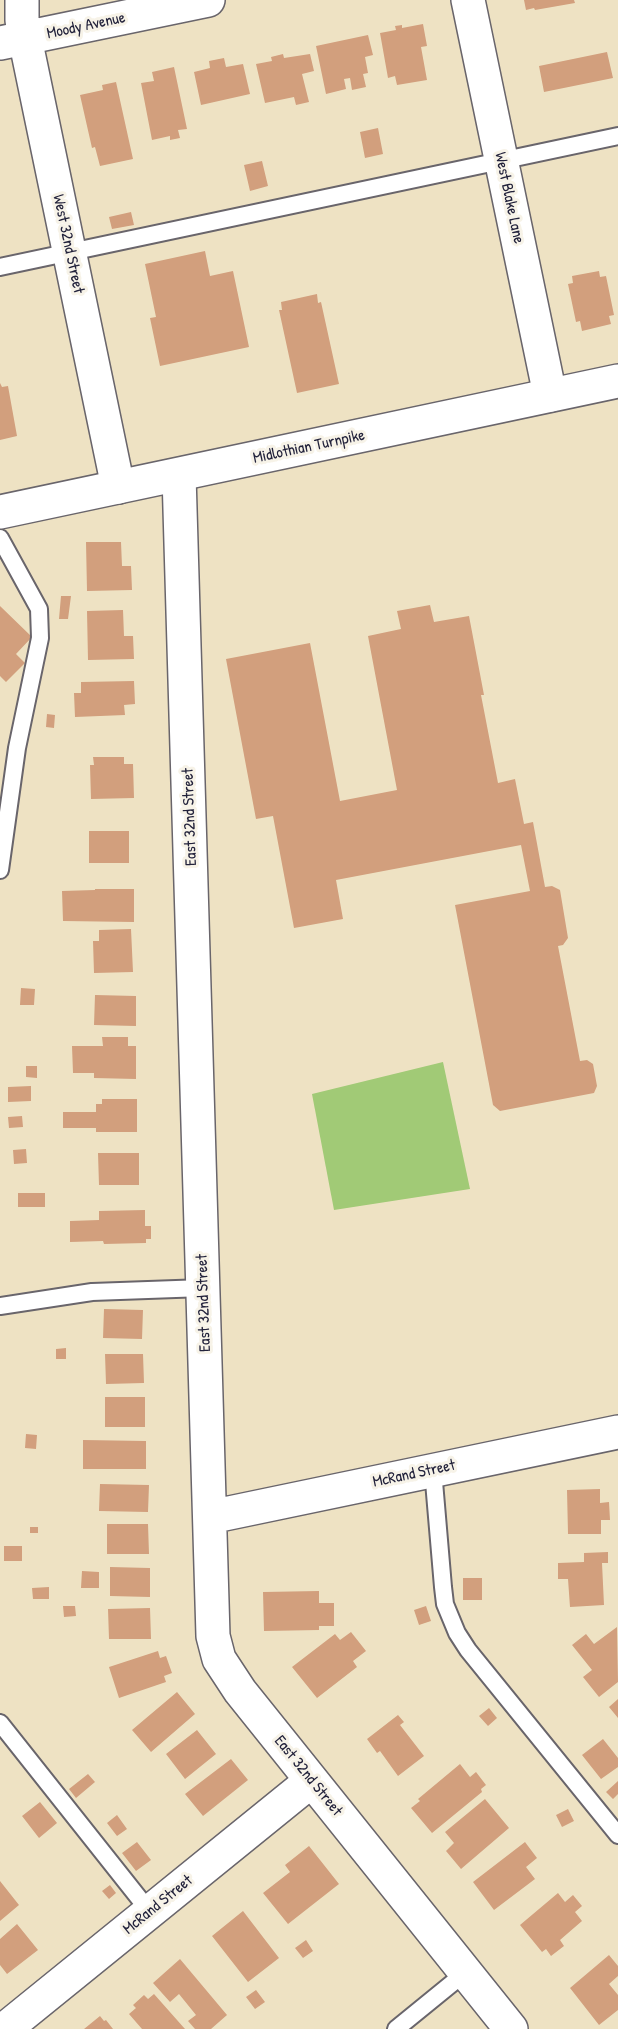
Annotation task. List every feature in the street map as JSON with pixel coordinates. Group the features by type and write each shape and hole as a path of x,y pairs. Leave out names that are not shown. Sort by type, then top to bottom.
{"street":[{"name":"West 32nd Street","path":"22,0 22,20 13,41 70,253 118,487"},
{"name":"Moody Avenue","path":"13,41 208,0"},
{"name":"West Blake Lane","path":"468,0 550,395"},
{"name":"Midlothian Turnpike","path":"0,512 618,381"},
{"name":"East 32nd Street","path":"179,475 213,1636 219,1659 240,1691 511,2029"},
{"name":"McRand Street","path":"210,1517 618,1432"},
{"name":"McRand Street","path":"5,2029 311,1781"}],"lane":[{"path":"0,267 618,136"},
{"path":"0,538 39,609 40,638 17,748 0,870"},
{"path":"0,1306 92,1292 204,1288"},
{"path":"433,1470 442,1587 445,1604 457,1633 468,1650 618,1835"},
{"path":"0,1723 150,1912"},
{"path":"396,2029 466,1972"}],"green space":[{"path":"443,1062 470,1189 334,1210 312,1094"}],"building":[{"path":"524,0 574,0 575,3 526,10"},
{"path":"423,24 427,46 421,47 427,80 397,85 395,76 388,78 380,33 396,30 395,26 402,25 402,28"},
{"path":"368,35 373,55 365,57 368,73 363,74 366,87 352,90 350,78 344,79 346,89 326,94 316,46"},
{"path":"607,52 613,78 544,92 539,66"},
{"path":"283,54 284,58 310,54 314,71 302,74 309,102 296,105 294,97 265,103 256,64 272,61 271,57"},
{"path":"224,58 226,67 243,64 250,94 201,105 194,72 210,68 209,61"},
{"path":"174,67 187,129 178,130 180,138 170,140 170,136 152,140 141,83 154,81 152,72"},
{"path":"116,82 133,159 100,166 95,147 92,148 80,95 103,90 102,85"},
{"path":"378,128 383,154 365,158 360,132"},
{"path":"262,161 268,186 250,191 244,165"},
{"path":"131,212 134,225 112,229 109,217"},
{"path":"205,251 210,276 233,271 249,347 160,366 150,318 156,317 145,264"},
{"path":"599,271 600,277 606,276 614,315 609,316 611,324 582,331 580,321 576,322 568,284 573,283 572,276"},
{"path":"317,294 318,303 321,302 339,384 297,393 279,310 282,310 281,302"},
{"path":"0,383 2,387 8,386 17,436 0,440"},
{"path":"86,542 121,542 122,566 131,566 132,590 87,591"},
{"path":"61,596 71,596 68,619 59,619"},
{"path":"430,605 434,622 469,616 498,783 515,779 524,824 533,822 545,887 552,886 560,890 568,938 563,945 558,946 580,1061 587,1060 593,1064 597,1086 594,1093 500,1111 493,1105 455,905 530,891 521,845 336,880 343,919 294,928 273,816 256,819 226,659 310,643 340,801 397,790 368,636 401,629 397,611"},
{"path":"0,606 32,637 16,654 25,663 6,682 0,676"},
{"path":"123,610 124,636 133,636 134,659 88,660 87,611"},
{"path":"134,681 135,704 124,705 125,715 75,717 74,693 81,693 81,682"},
{"path":"47,714 55,715 54,728 46,727"},
{"path":"93,757 124,757 124,764 133,764 134,798 91,799 90,765 94,765"},
{"path":"89,831 129,831 129,863 89,863"},
{"path":"134,889 134,922 63,921 62,891"},
{"path":"131,929 133,972 94,973 93,941 99,941 99,930"},
{"path":"21,988 35,989 34,1005 20,1005"},
{"path":"95,995 136,996 136,1026 94,1025"},
{"path":"102,1037 128,1037 128,1046 136,1046 136,1079 94,1078 94,1073 73,1073 72,1046 103,1046"},
{"path":"26,1066 37,1066 37,1078 26,1077"},
{"path":"31,1086 31,1101 8,1102 8,1087"},
{"path":"102,1099 137,1099 137,1132 96,1132 96,1128 63,1128 63,1112 96,1112 96,1104 102,1104"},
{"path":"22,1116 23,1127 9,1128 8,1117"},
{"path":"26,1149 27,1163 14,1164 13,1150"},
{"path":"98,1153 139,1153 139,1185 99,1185"},
{"path":"18,1193 45,1193 45,1207 18,1207"},
{"path":"145,1210 145,1226 151,1226 151,1239 146,1239 146,1243 70,1242 70,1221 99,1220 99,1211"},
{"path":"104,1309 143,1310 142,1339 103,1338"},
{"path":"66,1348 66,1359 56,1359 56,1349"},
{"path":"105,1354 143,1354 144,1383 106,1384"},
{"path":"105,1397 145,1397 145,1427 105,1427"},
{"path":"26,1434 37,1435 36,1449 25,1448"},
{"path":"83,1440 146,1441 146,1469 83,1469"},
{"path":"100,1484 149,1485 148,1512 99,1511"},
{"path":"600,1489 600,1503 609,1502 610,1520 601,1520 601,1534 568,1534 567,1490"},
{"path":"107,1524 148,1524 149,1554 107,1554"},
{"path":"30,1527 38,1527 38,1533 30,1533"},
{"path":"4,1546 22,1546 22,1561 4,1561"},
{"path":"608,1552 608,1563 602,1563 604,1605 570,1607 568,1579 558,1579 558,1563 584,1562 584,1553"},
{"path":"110,1567 150,1568 150,1597 110,1596"},
{"path":"82,1571 99,1572 99,1588 81,1588"},
{"path":"463,1578 482,1578 482,1600 463,1600"},
{"path":"49,1587 49,1599 33,1599 32,1588"},
{"path":"319,1591 319,1603 334,1603 334,1626 319,1626 319,1630 264,1631 263,1592"},
{"path":"63,1606 75,1606 76,1616 64,1617"},
{"path":"426,1606 431,1621 419,1625 414,1610"},
{"path":"150,1608 151,1639 109,1639 108,1609"},
{"path":"617,1627 618,1682 599,1697 583,1677 592,1670 572,1645 586,1634 594,1644"},
{"path":"351,1632 366,1651 353,1661 357,1667 317,1698 292,1667 335,1634 340,1640"},
{"path":"158,1651 160,1658 166,1656 172,1673 164,1676 166,1682 119,1698 109,1667"},
{"path":"177,1692 195,1714 151,1752 132,1730"},
{"path":"618,1699 618,1718 609,1707"},
{"path":"489,1708 497,1718 488,1726 479,1716"},
{"path":"398,1715 404,1722 400,1725 424,1756 398,1776 380,1751 377,1753 367,1739"},
{"path":"197,1730 216,1754 185,1779 166,1754"},
{"path":"603,1739 618,1758 618,1767 601,1779 582,1755"},
{"path":"231,1759 248,1780 203,1816 185,1794"},
{"path":"460,1764 470,1777 476,1772 486,1785 481,1789 482,1792 432,1833 411,1808 420,1801 418,1799"},
{"path":"88,1774 95,1782 76,1798 69,1789"},
{"path":"618,1781 618,1794 613,1799 606,1792"},
{"path":"485,1799 509,1828 461,1869 446,1851 454,1843 445,1832"},
{"path":"40,1802 57,1823 39,1838 22,1816"},
{"path":"568,1809 574,1821 562,1827 556,1815"},
{"path":"117,1815 127,1829 117,1836 107,1823"},
{"path":"137,1842 151,1860 136,1871 122,1853"},
{"path":"525,1842 537,1858 526,1867 535,1879 494,1910 473,1882"},
{"path":"309,1846 339,1884 288,1924 263,1893 290,1872 285,1865"},
{"path":"0,1881 19,1905 0,1921"},
{"path":"110,1885 116,1893 109,1899 102,1891"},
{"path":"558,1893 565,1902 573,1895 582,1906 575,1912 582,1921 560,1940 564,1946 551,1956 546,1949 542,1952 520,1925"},
{"path":"243,1911 279,1958 248,1982 212,1936"},
{"path":"17,1924 38,1950 7,1974 0,1965 0,1939"},
{"path":"306,1940 313,1951 303,1958 295,1948"},
{"path":"609,1955 618,1966 618,1976 609,1984 618,1995 618,2010 599,2025 570,1988"},
{"path":"180,1959 227,2015 211,2029 195,2029 188,2021 196,2015 179,1994 170,2002 153,1983"},
{"path":"256,1990 265,2002 255,2009 246,1997"},
{"path":"154,1994 185,2029 142,2029 129,2014 136,2008 133,2005 144,1995 148,1999"},
{"path":"100,2016 113,2029 84,2029"}]}
